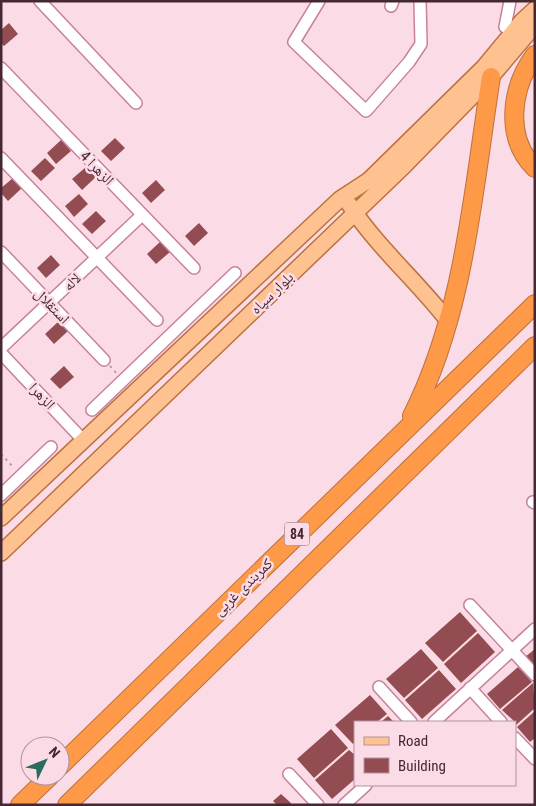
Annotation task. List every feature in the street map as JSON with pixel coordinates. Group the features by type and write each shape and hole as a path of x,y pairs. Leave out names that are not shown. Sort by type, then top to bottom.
{"highway":[{"path":"535,55 520,85 514,124 522,152 535,168"},
{"path":"407,427 435,366 462,264 495,66"},
{"name":"کمربندی غربی","path":"70,756 535,304"},
{"name":"84","path":"67,805 535,346"},
{"path":"20,805 40,786"}],"main road":[{"name":"بلوار سپاه","path":"1,518 344,196 369,180 495,66 535,10"},
{"name":"بلوار سپاه","path":"1,553 355,213 535,25"},
{"path":"344,196 355,213 448,321"}],"street":[{"path":"40,1 136,103"},
{"path":"320,1 294,42 366,112 409,62 421,44 420,1"},
{"path":"505,27 510,1"},
{"name":"الزهرا 4","path":"1,68 194,268"},
{"path":"1,158 96,259 157,320"},
{"name":"لاله","path":"1,348 142,215"},
{"name":"استقلال","path":"1,252 104,360"},
{"path":"92,410 235,273"},
{"name":"الزهرا","path":"1,353 83,440"},
{"path":"149,355 159,368"},
{"path":"1,495 51,447"},
{"path":"470,606 535,675"},
{"path":"435,721 535,629"},
{"path":"379,688 410,721"},
{"path":"470,688 500,721"},
{"path":"516,739 535,760"},
{"path":"289,774 318,805"},
{"path":"344,805 365,786"}],"building":[{"path":"9,23 18,34 4,46 1,43 1,30"},
{"path":"115,138 125,148 111,161 101,151"},
{"path":"61,140 71,151 56,164 47,153"},
{"path":"45,158 55,168 41,181 31,171"},
{"path":"86,167 96,177 82,190 72,179"},
{"path":"13,178 22,188 8,201 1,193 1,188"},
{"path":"156,180 165,190 151,203 142,193"},
{"path":"79,194 88,204 74,217 65,206"},
{"path":"96,211 106,221 92,234 82,224"},
{"path":"199,223 208,233 194,246 185,236"},
{"path":"161,241 170,252 156,264 147,254"},
{"path":"51,255 60,265 46,278 37,268"},
{"path":"59,321 68,331 54,344 45,334"},
{"path":"64,366 74,377 60,389 50,379"},
{"path":"460,612 477,631 443,662 425,643"},
{"path":"478,633 495,652 461,683 444,664"},
{"path":"421,649 438,668 404,698 386,679"},
{"path":"535,649 535,669 525,657"},
{"path":"518,667 532,682 500,709 487,694"},
{"path":"439,670 456,689 422,719 405,700"},
{"path":"533,683 535,708 516,725 516,721 502,710"},
{"path":"370,695 387,714 378,721 354,721 353,744 335,725"},
{"path":"535,711 535,738 530,742 517,727"},
{"path":"388,716 393,721 382,721"},
{"path":"331,729 348,748 314,778 297,759"},
{"path":"349,750 354,754 354,780 332,799 315,780"},
{"path":"281,794 291,803 290,805 277,805 273,801"}]}
